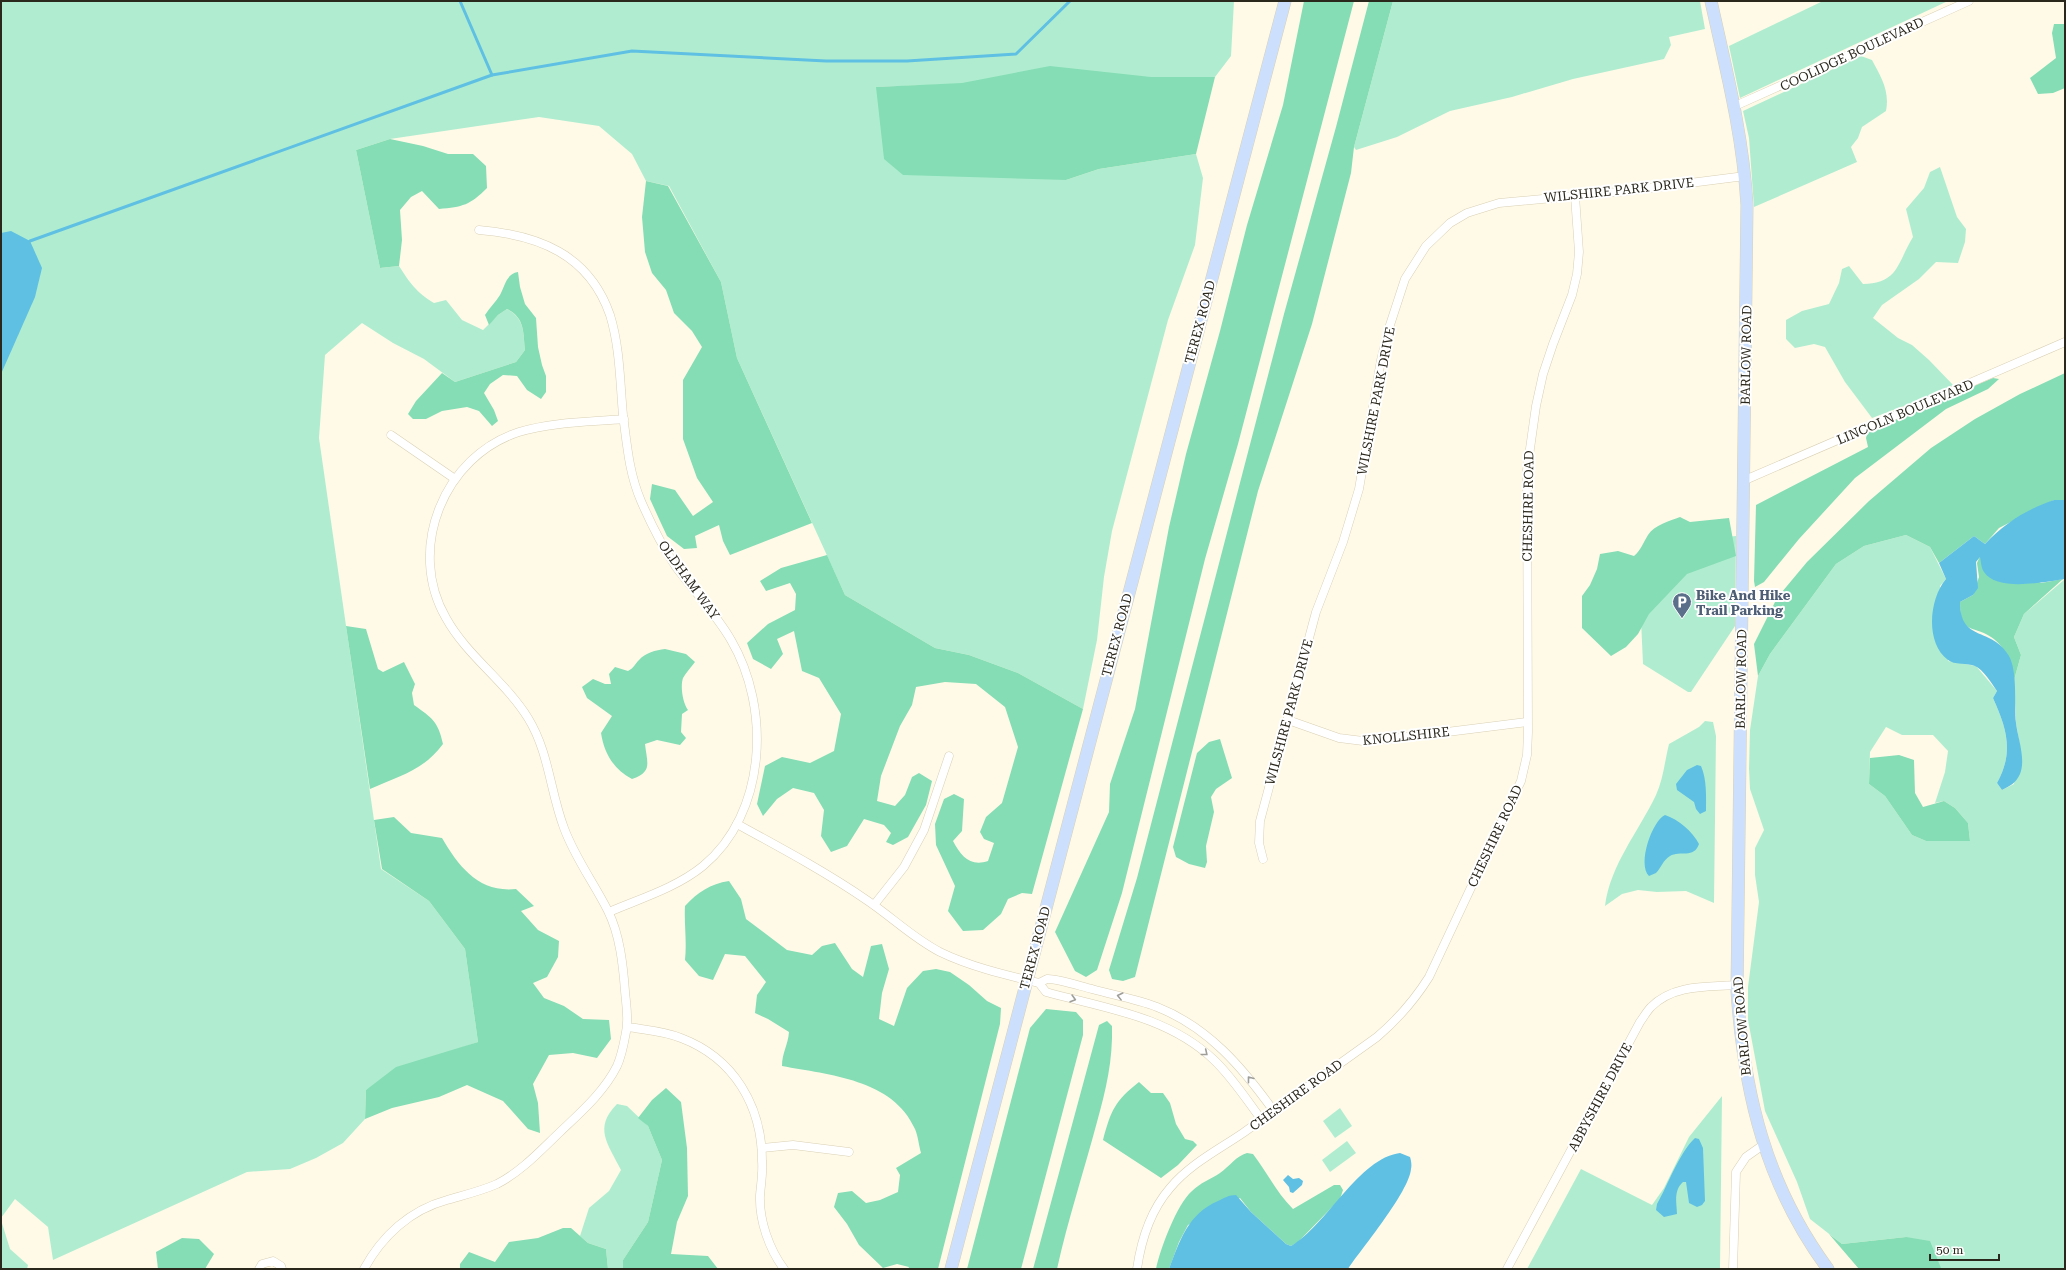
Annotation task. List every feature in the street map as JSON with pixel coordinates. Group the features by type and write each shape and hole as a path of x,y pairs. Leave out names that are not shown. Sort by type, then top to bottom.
{"main road":[{"name":"TEREX ROAD","path":"951,1269 1285,1"},
{"name":"BARLOW ROAD","path":"1710,1 1735,106 1746,176 1745,480 1737,985 1746,1076 1763,1145 1792,1212 1828,1269"}],"street":[{"name":"COOLIDGE BOULEVARD","path":"1735,106 1969,1"},
{"name":"WILSHIRE PARK DRIVE","path":"1263,859 1259,843 1260,821 1316,612 1343,542 1359,489 1381,360 1400,291 1411,268 1426,246 1450,223 1467,213 1499,203 1575,196 1746,176"},
{"name":"CHESHIRE ROAD","path":"1137,1269 1146,1231 1158,1204 1170,1188 1199,1161 1261,1120 1376,1037 1394,1023 1416,997 1429,977 1521,781 1527,755 1527,465 1536,406 1543,374 1572,295 1577,274 1579,252 1575,196"},
{"name":"OLDHAM WAY","path":"479,230 519,235 552,247 574,263 592,282 610,315 615,337 626,448 634,480 657,536 676,566 731,639 747,675 756,715 757,753 750,788 737,824 716,854 702,867 677,882 609,912"},
{"name":"LINCOLN BOULEVARD","path":"1745,480 2065,342"},
{"path":"364,1269 383,1240 402,1222 419,1211 446,1200 491,1186 514,1174 528,1163 595,1097 617,1066 628,1027 621,959 609,912 574,853 564,828 546,756 528,717 459,638 448,622 437,598 430,570 432,530 438,508 455,479 465,466 484,450 519,432 538,428 624,419"},
{"path":"391,435 455,479"},
{"name":"KNOLLSHIRE","path":"1288,720 1339,738 1363,741 1527,722"},
{"path":"874,905 904,866 924,830 949,756"},
{"path":"737,824 804,860 874,905 915,938 941,952 976,966 1039,983 1046,992 1138,1015 1193,1042 1214,1060 1239,1088 1261,1120"},
{"path":"1039,983 1047,979 1141,1002 1180,1017 1201,1031 1235,1061 1250,1077 1274,1110"},
{"name":"ABBYSHIRE DRIVE","path":"1507,1269 1640,1022 1651,1007 1666,996 1687,988 1737,985"},
{"path":"1138,1015 1141,1002"},
{"path":"628,1027 663,1032 681,1037 696,1044 721,1061 736,1078 751,1103 760,1128 762,1148 760,1196 762,1212 770,1243 784,1269"},
{"path":"1193,1042 1201,1031"},
{"path":"762,1148 793,1145 849,1152"},
{"path":"1733,1269 1736,1172 1746,1157 1763,1145"},
{"path":"259,1269 262,1264 273,1261 281,1266 282,1269"}],"green space":[{"path":"1,1 1234,1 1231,56 1215,77 1151,77 876,87 1066,180 1099,169 1196,154 1203,178 1195,245 1168,320 1112,531 1104,577 1097,640 1083,709 1018,673 969,655 935,648 845,595 737,358 721,282 669,186 646,181 632,154 599,126 539,117 390,139 356,150 380,268 399,266 410,282 422,295 434,303 446,300 462,320 483,330 498,315 507,309 517,317 522,326 523,332 525,350 516,362 455,382 424,359 393,343 362,323 325,355 319,438 381,869 429,901 465,949 478,1042 443,1054 366,1090 365,1119 343,1143 316,1158 290,1169 247,1172 53,1260 48,1227 15,1199 1,1218"},
{"path":"1304,1 1354,1 1238,444 1205,559 1122,893 1097,970 1086,977 1075,971 1055,932 1109,812 1110,784 1135,709 1169,527 1186,454 1247,225 1283,105"},
{"path":"1369,1 1393,1 1354,147 1351,173 1312,324 1258,491 1135,977 1123,981 1112,979 1109,970 1137,878 1284,314"},
{"path":"1393,1 1700,1 1705,29 1669,37 1671,45 1664,59 1573,79 1512,97 1450,111 1397,137 1356,150 1354,147"},
{"path":"1823,1 1948,1 1740,98 1729,46"},
{"path":"2054,24 2065,24 2065,88 2053,93 2038,94 2030,78 2056,58 2052,33"},
{"path":"1861,56 1872,60 1879,72 1886,91 1887,104 1886,111 1862,127 1858,138 1851,147 1857,162 1754,207 1749,138 1743,111"},
{"path":"1050,66 1151,77 1215,77 1196,154 1099,169 1066,180 903,175 884,159 876,87 962,83"},
{"path":"390,139 423,146 448,154 473,154 486,166 487,188 471,202 460,206 439,209 422,191 411,197 400,210 402,240 399,266 380,268 356,150"},
{"path":"1940,167 1957,217 1966,229 1965,242 1958,263 1936,262 1919,279 1882,305 1873,318 1898,338 1912,345 1955,387 1872,418 1845,382 1825,347 1814,344 1795,348 1786,339 1786,320 1802,311 1829,304 1839,283 1842,269 1849,266 1863,284 1875,283 1890,276 1896,270 1913,237 1906,209 1924,188 1930,172"},
{"path":"646,181 668,186 721,282 737,358 812,523 730,555 723,541 719,525 695,536 697,548 684,549 667,536 650,499 652,484 675,490 693,516 713,502 697,478 683,439 683,380 702,347 692,331 674,313 666,290 652,273 645,252 642,217"},
{"path":"518,272 520,287 525,304 536,318 538,347 546,376 546,392 541,399 527,390 517,376 503,375 490,384 484,393 494,410 498,421 492,426 479,411 467,407 442,411 426,419 413,419 408,414 416,401 442,373 455,382 516,362 525,350 522,326 520,321 513,313 507,309 498,315 489,325 485,315 500,295 508,278 514,273"},
{"path":"2065,373 2065,500 2054,500 1999,528 1985,544 1974,536 1939,563 1930,547 1906,535 1864,546 1836,564 1770,654 1758,676 1754,644 1777,598 1807,562 1869,501 1931,448 1975,419 2020,394"},
{"path":"1993,378 1999,379 1988,389 1946,409 1855,478 1799,539 1764,582 1755,587 1756,505 1868,447 1866,438 1868,431"},
{"path":"1680,517 1690,522 1729,518 1736,556 1687,574 1649,614 1638,634 1626,647 1611,656 1582,628 1582,596 1590,585 1597,569 1600,554 1618,551 1634,556 1648,535 1654,529"},
{"path":"1906,535 1930,547 1946,579 1940,586 1948,661 1976,666 1997,691 1993,698 2002,720 2007,740 2006,761 1997,783 2002,790 2014,784 2020,746 2016,723 2014,680 2021,655 2014,637 2024,614 2065,579 2065,1269 1938,1269 1941,1268 1906,1237 1842,1244 1810,1219 1797,1182 1765,1111 1748,1020 1748,987 1759,902 1755,875 1755,848 1764,830 1750,789 1749,769 1750,730 1758,676 1770,654 1836,564 1864,546","holes":["1886,727 1902,735 1933,735 1948,751 1945,772 1935,803 1944,801 1955,808 1968,823 1970,841 1926,841 1912,835 1885,796 1869,784 1870,752"]},
{"path":"1736,536 1735,626 1691,692 1688,692 1643,664 1641,620 1673,569 1726,537"},
{"path":"827,555 845,595 935,648 969,655 1018,673 1083,709 1032,894 1022,893 1008,899 1001,914 983,930 963,931 948,911 955,886 936,845 935,824 944,799 954,794 964,799 962,831 953,841 959,851 967,859 976,863 988,861 994,843 984,839 980,832 986,817 1002,803 1018,747 1005,707 976,684 945,682 916,687 912,705 900,726 881,776 877,801 895,806 905,795 912,777 919,773 932,781 926,805 908,837 893,845 886,842 891,833 884,825 864,819 847,846 831,852 821,836 824,810 814,793 793,788 777,799 763,816 757,804 765,766 782,757 810,763 834,751 841,714 819,678 802,671 794,631 777,639 783,654 771,669 753,659 747,643 768,624 795,610 796,594 790,583 766,591 760,581 781,568"},
{"path":"1980,556 2041,583 2063,579 2024,614 2014,637 2021,655 2014,680 2009,661 2001,646 1991,637 1968,627 1962,620 1960,602 1973,595 1979,577 1977,563"},
{"path":"346,626 366,629 378,669 383,672 404,662 415,684 412,693 414,705 425,713 436,725 443,744 427,761 419,767 370,789"},
{"path":"665,649 686,654 695,662 684,676 682,682 682,695 688,710 682,714 681,732 686,738 680,745 657,740 645,744 647,762 646,770 639,776 632,779 615,766 607,754 602,740 601,733 612,716 587,698 582,687 593,679 605,684 611,684 609,674 615,667 628,671 632,669 644,655"},
{"path":"1705,721 1713,722 1716,736 1714,903 1686,891 1657,892 1638,890 1622,894 1605,906 1608,891 1619,862 1656,795 1669,744 1699,727"},
{"path":"1220,739 1232,778 1216,789 1211,797 1214,812 1206,846 1207,862 1205,868 1189,864 1176,857 1173,847 1197,753 1209,742"},
{"path":"1899,755 1914,760 1915,793 1923,807 1944,801 1955,808 1968,823 1970,841 1926,841 1912,835 1885,796 1869,784 1870,758"},
{"path":"394,817 411,833 442,838 463,868 481,882 491,887 516,889 534,906 521,911 538,930 559,941 558,957 547,977 533,983 544,998 564,1006 583,1019 609,1020 611,1039 597,1058 573,1053 549,1055 533,1084 538,1103 540,1133 528,1129 503,1101 467,1085 439,1097 392,1108 365,1119 366,1090 396,1067 478,1042 465,949 429,901 382,869 374,820"},
{"path":"729,881 741,899 746,919 787,950 812,955 822,946 835,943 852,969 863,977 871,946 882,944 889,969 882,993 879,1019 894,1026 907,988 923,971 936,969 950,972 969,985 987,1001 1001,1008 1000,1024 938,1269 908,1269 909,1267 897,1264 883,1268 859,1245 847,1224 834,1207 838,1193 852,1191 866,1203 880,1200 898,1192 900,1175 896,1168 921,1153 915,1129 905,1112 892,1099 876,1089 858,1082 782,1066 789,1032 755,1013 757,995 766,982 745,956 725,954 713,980 699,976 685,960 685,906 705,889 722,882"},
{"path":"1046,1009 1076,1012 1083,1020 1083,1035 1021,1269 967,1269 1030,1028"},
{"path":"1107,1021 1112,1026 1112,1039 1106,1087 1057,1269 1033,1269 1099,1025"},
{"path":"1139,1082 1151,1093 1163,1093 1170,1103 1176,1124 1185,1139 1193,1141 1197,1145 1178,1165 1161,1178 1103,1140 1115,1107 1124,1095"},
{"path":"666,1088 681,1102 687,1148 688,1196 677,1222 671,1254 708,1256 718,1269 623,1269 623,1260 648,1222 662,1160 648,1126 638,1118 652,1100"},
{"path":"1722,1096 1720,1269 1527,1269 1581,1169 1652,1205 1664,1188 1689,1137"},
{"path":"617,1104 627,1106 648,1126 662,1160 648,1222 623,1260 623,1269 608,1269 606,1249 588,1243 580,1236 589,1208 609,1191 621,1170 608,1144 604,1129 610,1113"},
{"path":"1340,1108 1352,1126 1335,1138 1323,1121"},
{"path":"1347,1141 1356,1153 1330,1172 1322,1160"},
{"path":"1247,1153 1253,1154 1282,1196 1293,1209 1334,1185 1340,1185 1343,1190 1340,1199 1298,1242 1291,1246 1286,1244 1251,1212 1240,1198 1188,1225 1179,1242 1169,1269 1156,1269 1161,1250 1170,1227 1186,1197 1198,1186 1220,1173 1236,1159"},
{"path":"1,1220 10,1249 28,1265 27,1269 1,1269"},
{"path":"563,1228 571,1228 588,1243 606,1249 608,1269 460,1269 460,1264 469,1252 495,1262 509,1242 538,1238"},
{"path":"1829,1234 1842,1244 1906,1237 1930,1241 1941,1268 1859,1269"},
{"path":"182,1238 199,1239 214,1254 205,1269 158,1269 156,1252"}],"water":[{"path":"11,231 30,241 42,268 35,297 1,374 1,233"},
{"path":"2054,500 2065,500 2065,579 2022,584 1999,582 1990,578 1984,572 1980,557 1976,562 1978,588 1973,595 1960,602 1961,615 1965,624 2002,647 2009,656 2014,671 2015,715 2022,755 2022,768 2015,782 2002,790 1997,783 2006,761 2007,740 2002,720 1993,698 1997,691 1981,670 1972,665 1951,662 1941,652 1936,643 1932,621 1933,609 1940,588 1946,579 1939,563 1974,536 1985,544 2000,530 2026,512"},
{"path":"1697,765 1701,766 1703,771 1706,788 1706,811 1700,814 1696,809 1694,802 1677,790 1676,784 1687,770"},
{"path":"1665,815 1685,826 1699,844 1697,849 1690,853 1674,854 1670,856 1656,873 1649,876 1646,870 1645,853 1655,825"},
{"path":"1695,1138 1699,1139 1703,1148 1705,1201 1702,1205 1697,1207 1689,1203 1686,1182 1683,1182 1677,1193 1677,1214 1664,1217 1656,1210 1657,1204 1679,1160 1689,1144"},
{"path":"1400,1153 1410,1157 1411,1167 1408,1179 1384,1220 1348,1269 1169,1269 1186,1229 1199,1213 1208,1206 1229,1196 1236,1195 1251,1212 1286,1244 1291,1246 1304,1236 1357,1179 1371,1167 1385,1158"},
{"path":"1288,1175 1293,1179 1299,1178 1303,1181 1302,1185 1293,1193 1290,1192 1289,1187 1283,1180"}],"waterway":[{"path":"460,1 492,75"},
{"path":"30,241 492,75 632,51 826,61 907,61 1016,54 1070,1"}],"place":[{"name":"Bike And Hike Trail Parking","path":"1682,619"}]}
